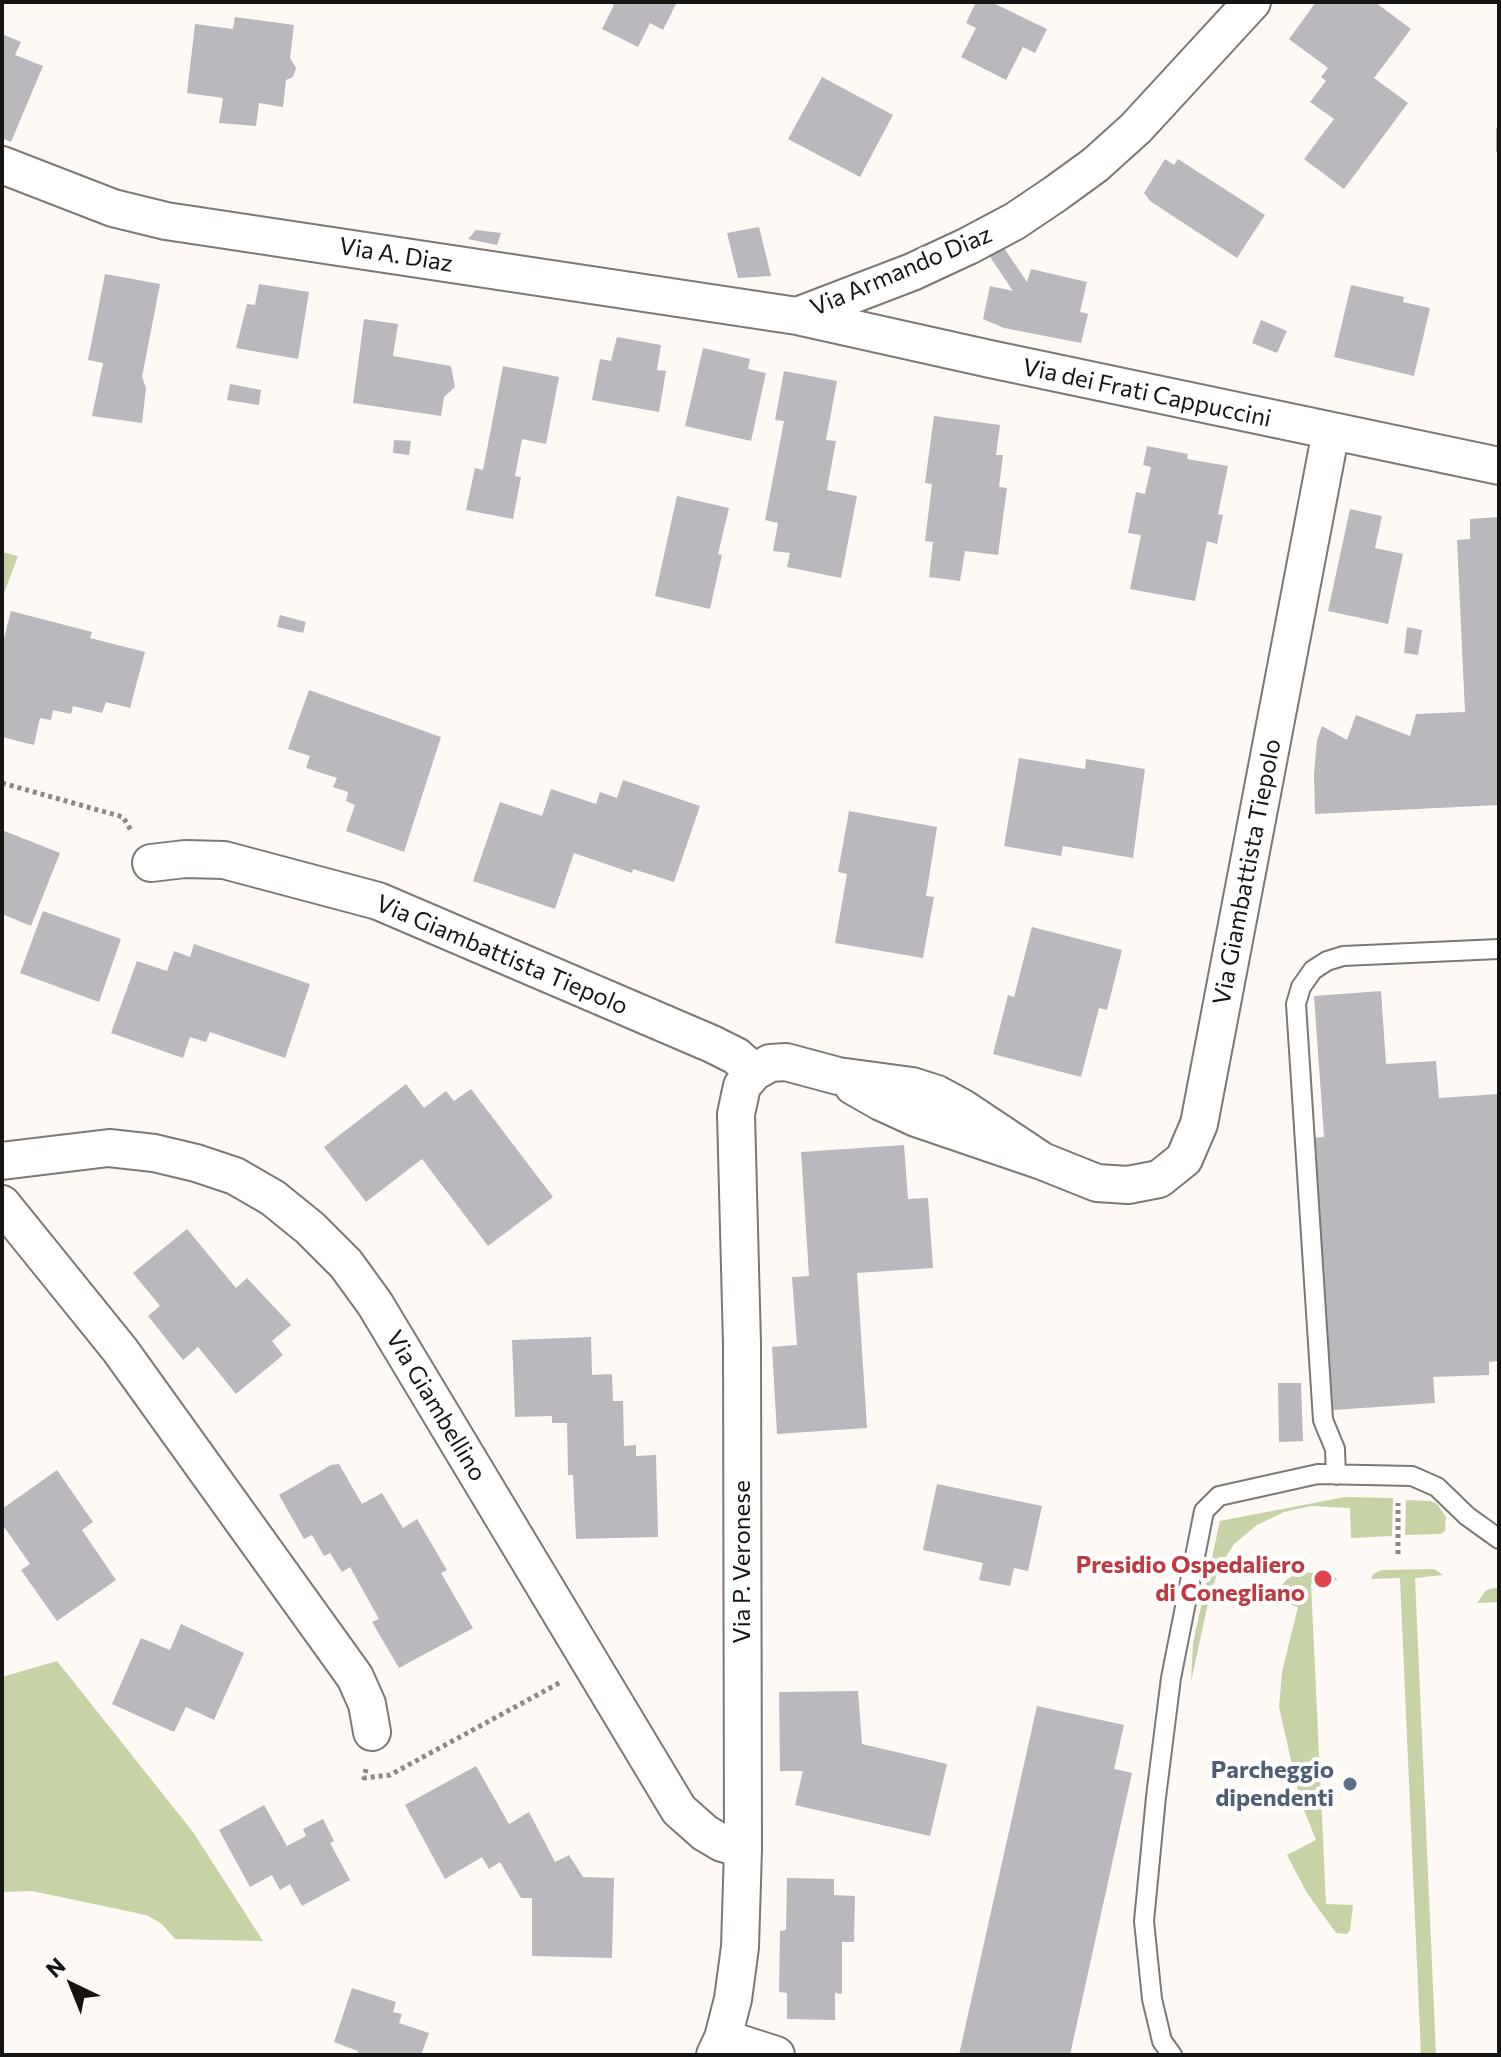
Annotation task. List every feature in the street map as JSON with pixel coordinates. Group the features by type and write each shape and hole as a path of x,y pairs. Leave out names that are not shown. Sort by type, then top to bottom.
{"street":[{"name":"Via Armando Diaz","path":"797,316 912,272 968,246 1015,221 1055,194 1095,165 1136,128 1252,2"},
{"name":"Via A. Diaz","path":"2,165 113,208 166,221 797,316"},
{"name":"Via dei Frati Cappuccini","path":"797,316 1499,466"},
{"name":"Via Giambattista Tiepolo","path":"151,863 185,859 224,860 378,901 712,1044 736,1056 754,1072 770,1063 786,1062 838,1076 881,1102 916,1118 1097,1183 1128,1185 1159,1179 1184,1159 1199,1124 1331,431"},
{"name":"Via P. Veronese","path":"719,2047 733,1999 740,1947 743,1849 742,1360 736,1114 742,1086 754,1072"},
{"name":"Via Giambellino","path":"2,1161 109,1148 154,1153 235,1176 273,1198 310,1228 346,1264 375,1304 679,1810 705,1833 722,1843 743,1849"},
{"path":"2,1204 120,1350 355,1677 367,1704 372,1732"},
{"path":"719,2047 776,2055"}],"lane":[{"path":"1336,1475 1335,1449 1323,1420 1296,1004 1301,987 1313,970 1343,956 1499,949"},
{"path":"1172,2055 1162,2041 1152,1999 1144,1921 1171,1678 1204,1511 1219,1496 1318,1474 1412,1476 1437,1487 1467,1516 1499,1539"}],"path":[{"path":"2,783 108,813"},
{"path":"1398,1499 1398,1554"},
{"path":"364,1778 390,1775 569,1677"}],"green space":[{"path":"2,552 18,556 2,599"},
{"path":"1345,1497 1393,1498 1392,1536 1351,1538 1350,1508 1311,1506 1284,1512 1257,1525 1234,1544 1219,1568 1210,1594 1191,1682 1193,1643 1220,1521"},
{"path":"1406,1500 1437,1504 1446,1517 1445,1531 1441,1534 1405,1535"},
{"path":"1434,1569 1443,1575 1415,1578 1436,2055 1421,2055 1400,1578 1371,1579 1373,1574 1382,1570"},
{"path":"1329,1572 1338,1580 1311,1583 1326,1904 1353,1905 1347,1934 1336,1933 1307,1893 1287,1855 1316,1840 1300,1800 1279,1707 1282,1672 1298,1607 1272,1598 1286,1580 1298,1573"},
{"path":"1499,1588 1499,1602 1477,1603 1486,1590"},
{"path":"57,1661 193,1832 263,1941 175,1939 162,1924 146,1915 32,1891 2,1892 2,1677"}],"building":[{"path":"608,2 677,2 663,30 650,23 638,47 602,29 614,5"},
{"path":"976,2 991,2 1047,29 1035,53 1023,47 1006,80 961,57 976,28 966,23"},
{"path":"1316,2 1375,2 1411,29 1374,78 1408,103 1344,189 1304,159 1334,119 1310,102 1326,81 1321,77 1328,68 1289,39"},
{"path":"235,17 294,25 290,58 296,68 293,77 286,80 283,107 259,103 256,126 219,123 223,98 187,93 195,24 233,29"},
{"path":"2,34 21,42 15,55 43,66 11,142 2,138"},
{"path":"822,77 893,115 860,177 788,139"},
{"path":"1496,128 1499,128 1499,152 1496,152"},
{"path":"1165,159 1174,165 1178,159 1265,215 1237,258 1150,201 1144,193"},
{"path":"759,227 771,276 738,278 727,233"},
{"path":"476,230 501,233 497,245 468,239"},
{"path":"1002,245 1027,282 1031,269 1087,282 1080,312 1088,314 1081,343 1004,328 983,319 990,286 1013,291 988,254"},
{"path":"105,274 160,284 142,377 146,388 142,423 92,416 103,363 88,360"},
{"path":"259,284 309,292 298,359 236,348 247,304 255,305"},
{"path":"1351,285 1404,297 1403,302 1430,308 1414,376 1334,357"},
{"path":"364,319 398,324 393,356 451,366 455,387 444,397 441,416 353,403"},
{"path":"1261,320 1287,331 1277,353 1252,343"},
{"path":"617,337 661,345 657,370 666,371 659,412 592,400 600,359 611,361"},
{"path":"703,348 750,359 748,369 766,373 751,441 685,426"},
{"path":"503,366 559,377 546,444 522,439 515,476 521,477 513,519 466,510 475,468 483,470"},
{"path":"784,371 837,381 826,440 836,441 827,490 857,496 841,578 787,567 790,553 773,551 778,523 765,520 784,421 775,420"},
{"path":"230,384 261,390 259,405 227,400"},
{"path":"934,416 1000,425 996,455 1003,455 999,487 1007,488 998,555 965,551 960,581 929,577 933,542 925,541 932,484 925,483"},
{"path":"394,440 411,441 409,455 393,453"},
{"path":"1147,446 1188,454 1187,459 1228,466 1218,514 1223,515 1217,544 1207,541 1195,601 1130,589 1141,535 1128,533 1136,492 1145,494 1151,467 1143,465"},
{"path":"677,496 729,508 710,609 655,596"},
{"path":"1350,509 1382,516 1375,548 1403,554 1388,624 1328,611"},
{"path":"1499,517 1499,805 1315,814 1314,774 1317,740 1322,726 1347,740 1356,715 1410,736 1416,714 1465,712 1457,540 1470,539 1470,519"},
{"path":"11,611 92,632 90,638 145,652 130,708 106,702 102,713 73,706 71,714 53,710 51,720 40,718 34,745 2,737 2,646"},
{"path":"280,615 306,622 303,633 277,627"},
{"path":"1407,627 1422,630 1418,655 1404,653"},
{"path":"309,690 441,737 404,852 346,831 355,805 346,801 348,792 333,787 337,778 306,768 310,756 288,749"},
{"path":"1019,758 1085,769 1086,759 1145,769 1133,858 1063,846 1061,856 1004,846"},
{"path":"623,780 700,806 674,882 633,869 632,873 574,853 555,909 473,881 500,802 542,816 551,789 596,804 600,792 617,798"},
{"path":"849,811 937,827 926,896 934,897 923,958 835,943 847,874 838,872"},
{"path":"2,830 60,853 31,926 2,914"},
{"path":"43,911 121,939 99,1002 20,973"},
{"path":"1032,927 1122,950 1107,1010 1099,1008 1081,1077 993,1054 1008,995 1014,997"},
{"path":"194,944 310,984 285,1058 210,1032 206,1042 190,1037 183,1058 111,1033 137,961 167,971 174,951 190,957"},
{"path":"1381,991 1386,1064 1436,1061 1439,1098 1499,1094 1499,1361 1489,1362 1489,1375 1433,1377 1435,1403 1319,1411 1301,1139 1324,1137 1314,996"},
{"path":"406,1084 424,1108 446,1091 454,1101 471,1089 553,1197 488,1246 422,1159 366,1202 324,1147"},
{"path":"904,1145 908,1199 928,1198 933,1268 857,1273 867,1428 777,1434 772,1347 797,1345 792,1277 809,1276 801,1152"},
{"path":"187,1229 236,1288 247,1278 291,1325 272,1341 283,1355 236,1394 198,1347 183,1360 148,1316 160,1306 133,1273"},
{"path":"591,1337 592,1375 612,1374 613,1401 623,1401 624,1446 636,1445 636,1456 656,1455 658,1537 576,1539 573,1475 568,1475 567,1423 552,1423 552,1416 515,1417 512,1340"},
{"path":"1278,1383 1301,1383 1303,1441 1279,1442"},
{"path":"339,1464 362,1504 382,1493 403,1528 417,1519 447,1570 441,1573 473,1628 399,1668 372,1622 379,1619 350,1567 342,1572 330,1553 324,1556 312,1535 304,1539 279,1495 331,1465"},
{"path":"57,1470 93,1522 82,1530 116,1580 57,1621 21,1570 30,1564 2,1524 2,1509"},
{"path":"937,1484 1042,1506 1028,1571 1014,1568 1010,1586 979,1580 983,1563 923,1550"},
{"path":"181,1624 244,1653 214,1720 186,1707 174,1732 112,1704 141,1638 170,1650"},
{"path":"858,1691 862,1744 947,1764 930,1836 795,1805 803,1771 780,1771 779,1692"},
{"path":"1037,1706 1124,1725 1114,1769 1132,1773 1070,2055 959,2055"},
{"path":"476,1766 509,1824 529,1812 555,1862 569,1855 583,1877 614,1878 612,1958 532,1956 532,1898 521,1898 500,1862 489,1869 482,1857 445,1879 405,1805"},
{"path":"264,1805 287,1846 306,1836 303,1829 323,1819 334,1841 330,1843 350,1880 302,1906 290,1884 280,1890 272,1875 250,1887 219,1830"},
{"path":"787,1878 834,1879 834,1895 855,1896 854,1942 842,1942 842,1994 835,1993 835,2020 787,2019 787,1993 779,1992 780,1931 786,1930"},
{"path":"352,1988 396,2002 393,2012 402,2014 399,2023 429,2033 421,2055 356,2055 358,2051 334,2042"}],"place":[{"name":"Presidio Ospedaliero di Conegliano","path":"1323,1579"},
{"name":"Parcheggio dipendenti","path":"1350,1784"}]}
